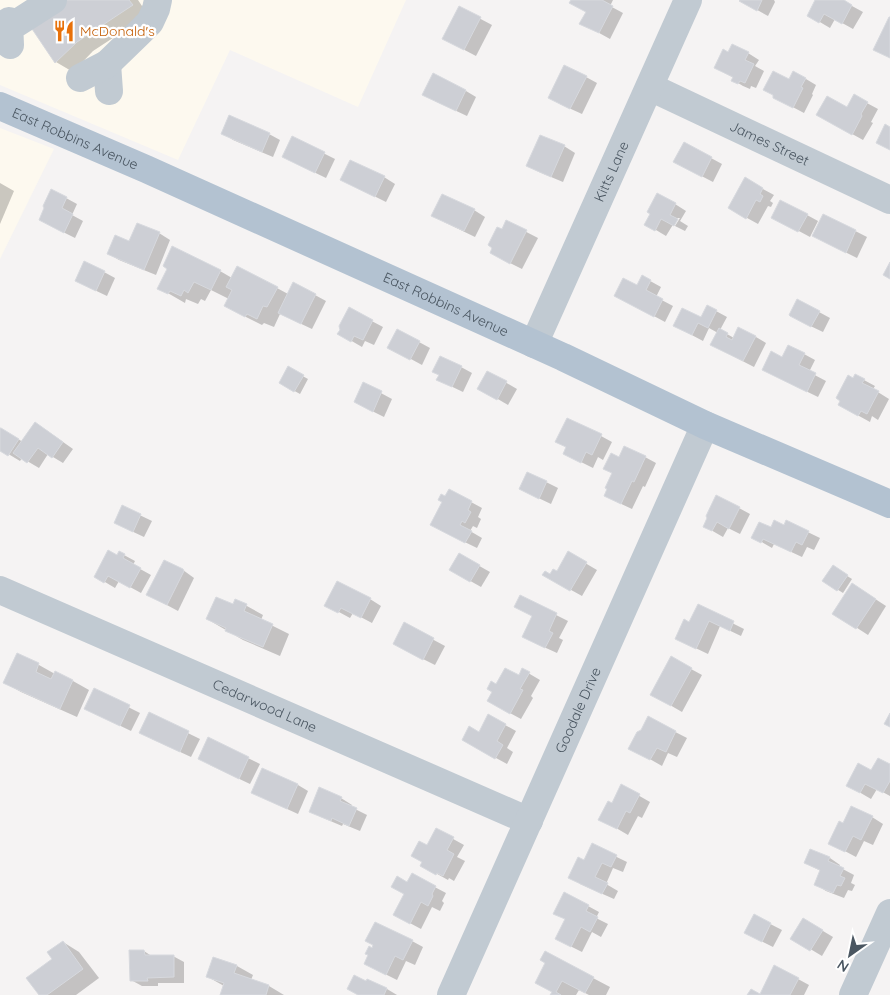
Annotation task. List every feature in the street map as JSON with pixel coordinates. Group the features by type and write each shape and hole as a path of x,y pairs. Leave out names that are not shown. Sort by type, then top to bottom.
{"main road":[{"name":"East Robbins Avenue","path":"0,106 87,142 534,344 705,425 890,504"}],"street":[{"path":"10,33 17,23 53,0"},
{"name":"Kitts Lane","path":"534,344 688,0"},
{"path":"80,78 108,77 150,22 156,3"},
{"name":"James Street","path":"650,87 890,200"},
{"name":"Goodale Drive","path":"451,995 705,425"},
{"name":"Cedarwood Lane","path":"0,590 529,821"},
{"path":"853,995 890,913"}],"shaded area":[{"path":"0,0 406,0 358,107 230,50 178,160 0,85"},
{"path":"0,128 54,149 0,259"}],"building":[{"name":"McDonald's","path":"63,0 129,0 133,5 77,42 55,63 26,20"},
{"path":"571,0 602,0 613,6 599,33 579,24 586,12 569,3"},
{"path":"740,0 762,0 757,11"},
{"path":"815,0 844,0 852,5 842,24 824,14 819,23 807,16"},
{"path":"459,6 481,17 464,50 442,39"},
{"path":"890,17 890,58 873,50"},
{"path":"732,44 749,52 745,60 754,64 745,83 740,81 738,84 731,81 733,77 714,68 723,49 728,52"},
{"path":"564,65 587,76 570,109 548,98"},
{"path":"773,71 789,79 793,71 806,78 793,108 773,98 773,95 763,90"},
{"path":"433,73 466,90 456,111 422,95"},
{"path":"854,94 868,102 852,135 816,115 827,96 847,107"},
{"path":"229,115 270,133 262,152 221,134"},
{"path":"885,124 890,127 890,150 876,143"},
{"path":"540,135 565,145 551,177 526,166"},
{"path":"292,136 325,152 315,173 282,157"},
{"path":"684,142 712,157 702,177 673,162"},
{"path":"350,160 385,176 375,197 340,180"},
{"path":"745,177 763,188 760,194 763,196 760,202 756,200 746,219 728,208"},
{"path":"51,189 67,197 62,208 73,214 64,233 39,220"},
{"path":"657,193 676,203 670,215 678,219 674,226 661,219 655,231 644,225 650,214 647,212"},
{"path":"442,194 475,209 464,231 431,216"},
{"path":"780,200 808,214 798,232 771,218"},
{"path":"823,214 856,230 846,253 812,236"},
{"path":"506,220 527,230 510,264 490,253 492,248 488,245 497,227 502,229"},
{"path":"137,223 160,232 144,270 107,254 115,235 129,241"},
{"path":"172,246 221,270 211,290 194,282 188,293 184,290 181,296 170,291 168,294 157,289 167,269 163,266"},
{"path":"84,261 105,271 96,291 75,281"},
{"path":"890,262 890,279 883,275"},
{"path":"237,266 278,287 267,307 263,306 257,319 247,314 245,317 224,306 232,290 226,287"},
{"path":"642,275 651,280 646,290 663,299 654,317 614,296 623,278 637,285"},
{"path":"293,282 316,294 301,324 278,313"},
{"path":"797,299 820,311 811,327 789,315"},
{"path":"707,305 717,310 708,328 698,323 692,335 673,326 682,308 701,317"},
{"path":"349,307 373,320 363,340 354,336 351,342 337,334"},
{"path":"738,327 756,336 743,361 710,345 719,328 728,333 726,337 732,340"},
{"path":"397,329 420,341 410,360 387,348"},
{"path":"788,345 805,353 799,365 816,373 807,392 762,370 771,351 782,357"},
{"path":"440,356 462,366 452,387 436,380 439,375 432,372"},
{"path":"288,366 304,375 294,392 279,383"},
{"path":"487,371 507,381 497,400 477,389"},
{"path":"855,374 865,379 862,383 879,391 867,414 861,411 858,416 838,405 840,401 836,398 848,375 853,378"},
{"path":"363,382 382,391 373,412 354,402"},
{"path":"567,418 602,434 592,455 586,452 581,463 563,454 566,447 555,442"},
{"path":"35,422 63,442 52,458 38,448 27,463 13,453"},
{"path":"0,428 19,439 8,456 0,451"},
{"path":"624,446 646,456 621,504 604,496 607,489 605,488 612,473 603,469 611,453 619,457"},
{"path":"527,472 547,481 539,499 519,489"},
{"path":"449,489 472,501 468,510 471,512 465,523 462,521 460,525 472,531 465,543 430,525 442,502 438,500 441,494 445,496"},
{"path":"716,495 740,507 729,529 717,522 712,531 703,527"},
{"path":"122,505 141,514 133,532 114,523"},
{"path":"774,520 784,525 786,520 809,531 802,545 796,542 791,552 763,539 761,543 751,538 759,522 771,527"},
{"path":"108,550 117,555 119,551 125,554 123,558 141,568 130,588 108,576 104,583 94,577"},
{"path":"568,551 587,562 570,591 542,575 545,571 550,574 553,569 557,571"},
{"path":"459,553 480,565 470,582 449,570"},
{"path":"164,560 184,571 167,605 146,595"},
{"path":"833,565 848,575 837,591 822,581"},
{"path":"337,581 371,598 361,618 341,608 338,613 324,606"},
{"path":"852,583 876,599 856,629 832,614"},
{"path":"520,595 557,613 549,631 553,633 545,648 522,637 532,616 514,607"},
{"path":"216,597 233,604 235,599 247,604 244,611 273,624 263,647 225,631 226,628 206,619"},
{"path":"698,604 734,621 730,631 709,621 696,649 675,639 684,619 689,622"},
{"path":"404,622 434,638 423,660 393,644"},
{"path":"17,653 39,663 36,672 51,679 55,671 73,680 60,709 3,683"},
{"path":"671,656 692,668 671,706 650,695"},
{"path":"505,668 519,675 522,668 530,672 520,689 523,690 510,714 487,701 492,692 487,689 491,681 496,684"},
{"path":"94,688 130,705 120,726 84,709"},
{"path":"149,712 189,731 180,752 139,733"},
{"path":"890,713 890,727 884,724"},
{"path":"488,714 506,724 497,741 503,745 495,759 462,740 469,726 479,732"},
{"path":"648,716 676,731 666,752 657,748 650,760 628,749"},
{"path":"208,737 249,757 239,779 198,759"},
{"path":"878,758 890,764 890,781 883,793 865,784 860,793 846,786 858,763 871,770"},
{"path":"262,768 298,784 287,809 251,793"},
{"path":"621,784 640,794 630,813 626,811 617,829 598,820 608,801 612,803"},
{"path":"319,787 342,797 340,801 357,808 349,826 332,818 331,821 309,812"},
{"path":"851,806 873,816 861,840 853,836 845,852 828,844 839,821 843,823"},
{"path":"436,828 454,837 447,850 454,854 443,876 437,873 436,875 420,866 422,862 411,856 419,841 427,845"},
{"path":"592,843 617,855 611,867 602,863 595,877 608,883 602,894 568,878 578,857 584,860"},
{"path":"810,849 830,857 828,861 844,868 840,876 845,878 841,886 837,885 833,893 814,885 820,870 804,863"},
{"path":"412,873 436,886 428,906 421,902 410,924 393,915 404,894 391,887 397,876 407,882"},
{"path":"564,892 589,905 586,911 598,917 590,932 581,927 571,947 555,939 565,919 553,914"},
{"path":"754,914 771,923 762,942 744,933"},
{"path":"803,918 823,930 810,951 790,939"},
{"path":"375,922 413,940 403,960 395,956 386,975 364,964 368,955 365,954 369,946 372,948 373,945 365,941"},
{"path":"63,941 83,969 47,995 39,995 26,978 52,959 47,952"},
{"path":"129,950 144,950 145,955 174,955 174,977 147,978 148,981 130,981"},
{"path":"545,951 594,977 585,993 562,981 556,992 561,995 550,995 552,992 535,983 545,963 540,960"},
{"path":"213,957 237,965 234,973 269,985 266,995 220,995 224,983 206,977"},
{"path":"774,965 799,978 790,995 747,995 751,989 760,994"},
{"path":"354,975 387,988 384,995 358,995 347,989"}],"place":[{"name":"McDonald's","path":"64,31"}]}
